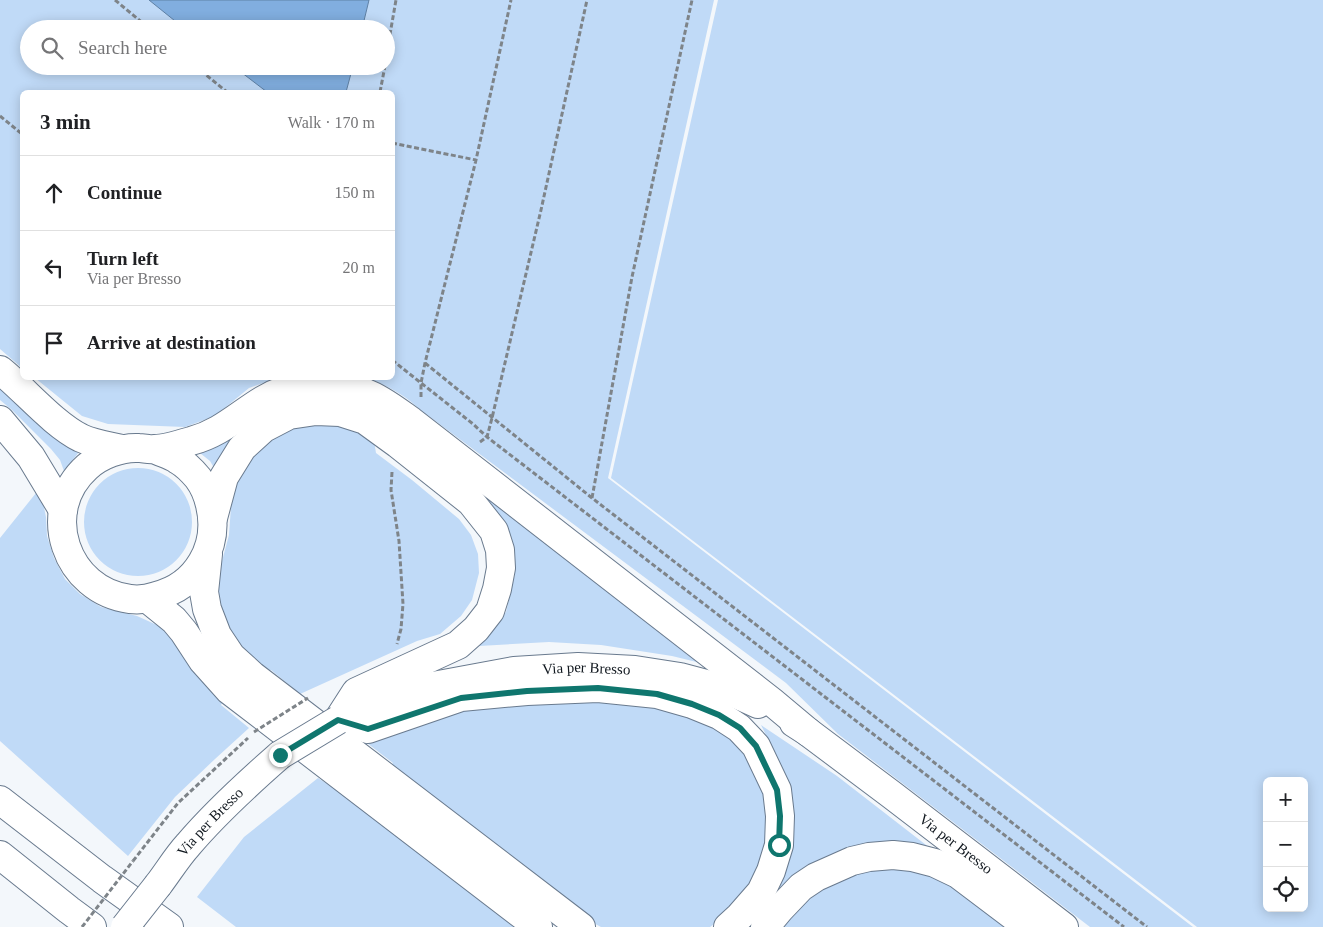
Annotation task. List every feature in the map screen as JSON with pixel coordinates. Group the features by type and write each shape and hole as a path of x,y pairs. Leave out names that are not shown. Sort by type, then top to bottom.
{"main road":[{"path":"0,370 60,424 81,438 122,449 154,449 192,441 217,432 263,400 283,390 309,385 337,386 366,393 390,406 411,421 771,701 808,732"},
{"path":"581,927 253,676 231,656 217,635 207,610 204,592 205,570 213,518 224,477 242,448 264,428 289,415 316,411 340,412 364,420 398,444 471,502 494,531 500,550 502,568 497,589 490,610 476,629 458,645 356,692 338,720 368,729 461,698 527,691 598,688 657,694 692,704 719,715 740,728 756,746 777,790 780,816 779,845 771,872 761,892 728,927"},
{"path":"0,420 31,457 63,510"},
{"path":"122,449 101,457 88,466 79,474 67,496 63,510 62,528 66,548 74,564 85,578 100,589 116,596 132,599 148,598 165,594 179,587 201,565 209,549"},
{"path":"154,449 178,460 198,478 208,495 213,518"},
{"path":"148,598 174,620 203,662 229,690 538,927"},
{"name":"Via per Bresso","path":"125,927 187,845 244,786 280,755 338,720 417,689 514,671 578,666 635,670 680,677 726,689 763,706 808,732 900,800 1064,927"},
{"path":"0,800 102,880 169,927"},
{"path":"0,855 92,927"},
{"path":"765,927 801,887 816,877 860,859 893,855 912,857 935,863 958,874 1028,927"}],"path":[{"path":"115,0 139,20"},
{"path":"392,20 396,0"},
{"path":"421,400 424,364 476,160 511,0"},
{"path":"487,437 539,219 587,0"},
{"path":"592,498 632,277 692,0"},
{"path":"206,75 225,90"},
{"path":"380,90 383,75"},
{"path":"0,116 20,132"},
{"path":"395,144 476,160"},
{"path":"395,362 487,437 1124,927"},
{"path":"424,364 592,498 1147,927"},
{"path":"392,471 391,490 399,541 403,604 402,629 394,651"},
{"path":"82,927 178,803 254,732 316,694"}],"shaded area":[{"path":"0,0 714,0 608,478 1193,927 1090,927 838,734 786,683 407,399 373,380 395,380 395,90 20,90 20,366 0,349"},
{"path":"718,0 1323,0 1323,927 1197,927 611,478"},
{"path":"37,380 271,380 249,388 215,416 185,427 108,424 82,416"},
{"path":"0,387 47,431 79,452 64,471 60,460 51,449 0,400"},
{"path":"323,394 352,395 398,417 717,667 672,656 601,645 549,642 479,646 506,612 515,574 512,539 495,509 470,481 420,442 375,412 340,401 307,403 275,413 247,434 228,458 219,476 210,461 195,449 217,443 242,429 267,409 294,398"},
{"path":"337,424 357,429 374,441 376,453 459,519 471,535 478,554 479,573 472,600 461,616 440,634 417,641 300,694 271,670 264,672 231,639 216,596 219,572 229,535 232,492 245,463 263,444 289,429 310,425"},
{"path":"138,468 159,472 176,484 188,501 192,522 188,543 176,560 159,572 138,576 117,572 100,560 88,543 84,522 88,501 100,484 117,472"},
{"path":"40,488 46,517 47,536 54,558 65,579 80,594 101,607 137,616 157,625 176,640 224,699 221,705 249,728 175,797 128,856 0,741 0,538"},
{"path":"552,696 666,703 724,733 751,759 762,780 770,830 759,874 724,917 710,927 601,927 588,920 389,768 393,763 367,743 445,709"},
{"path":"761,725 837,776 939,855 888,846 753,927 744,927 763,907 770,743"},
{"path":"318,778 346,796 523,927 236,927 197,897 244,837"},
{"path":"905,867 957,884 1017,927 778,927 803,899 861,868"}],"water":[{"path":"149,0 369,0 364,20 174,20"},
{"path":"245,75 351,75 347,90 264,90"}],"route":[{"path":"280,755 338,720 368,729 461,698 527,691 598,688 657,694 692,704 719,715 740,728 756,746 777,790 780,816 779,845"}]}
